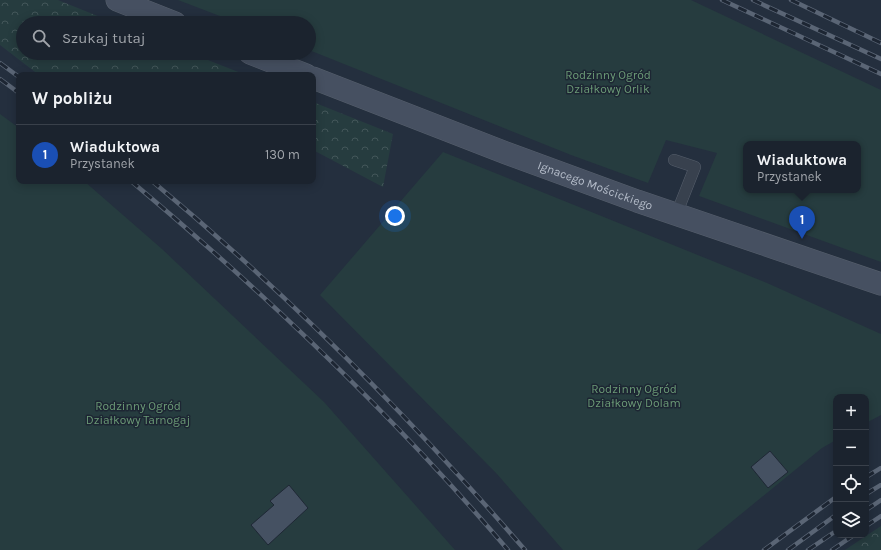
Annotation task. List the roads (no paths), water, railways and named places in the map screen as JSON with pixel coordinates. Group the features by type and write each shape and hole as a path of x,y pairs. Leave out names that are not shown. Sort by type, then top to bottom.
{"street":[{"path":"117,0 157,16"},
{"path":"268,60 298,72"},
{"name":"Ignacego Mościckiego","path":"316,79 506,153 676,215 881,284"}],"lane":[{"path":"674,160 695,167 676,215"}],"railway":[{"path":"722,0 881,74"},
{"path":"753,0 881,59"},
{"path":"791,0 881,43"},
{"path":"0,63 16,75"},
{"path":"0,79 16,91"},
{"path":"134,184 231,267 280,312 374,404 465,500 508,550"},
{"path":"155,184 251,267 346,358 437,452 525,550"},
{"path":"869,475 881,468"},
{"path":"869,492 881,485"},
{"path":"764,550 833,499"},
{"path":"869,508 881,500"},
{"path":"869,524 881,516"},
{"path":"788,550 833,517"},
{"path":"808,550 833,533"},
{"path":"832,550 850,538"}],"place":[{"name":"Wiaduktowa","path":"802,239"}],"park label":[{"name":"Rodzinny Ogród Działkowy Orlik","path":"608,82"},
{"name":"Rodzinny Ogród Działkowy Dolam","path":"634,396"},
{"name":"Rodzinny Ogród Działkowy Tarnogaj","path":"138,413"}]}
